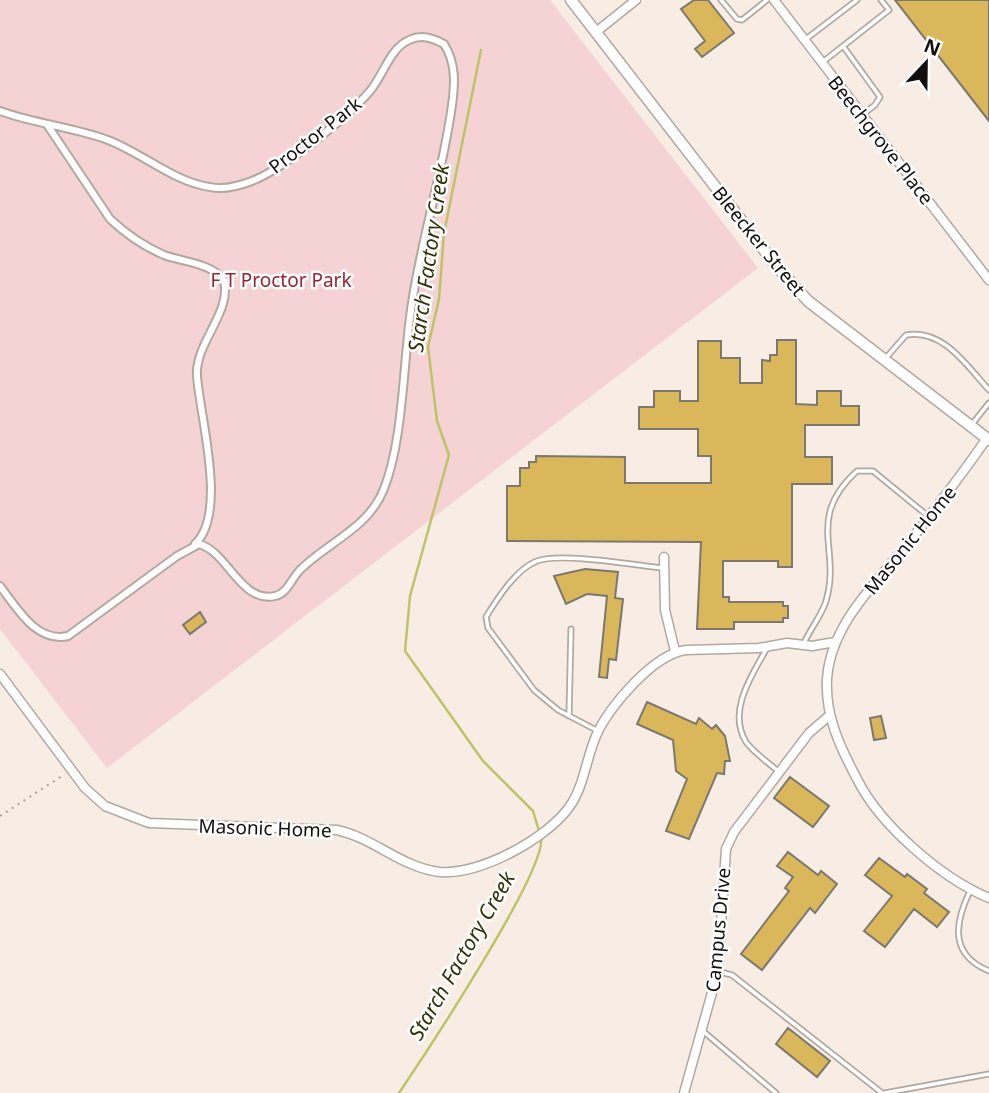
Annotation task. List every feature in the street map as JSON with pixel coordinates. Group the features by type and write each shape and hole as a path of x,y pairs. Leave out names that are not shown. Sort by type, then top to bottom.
{"street":[{"name":"Bleecker Street","path":"571,0 778,268 808,301 988,439"},
{"path":"596,32 636,0"},
{"name":"Beechgrove Place","path":"774,0 989,279"},
{"name":"Proctor Park","path":"0,111 48,126 81,131 110,141 188,181 210,187 230,188 274,170 358,103 372,89 399,46 407,40 431,37 444,44 451,55 454,68 452,106 412,302 392,462 383,491 365,519 299,571 286,590 274,596 254,592 231,572 213,550 199,544 194,545"},
{"path":"0,586 37,630 58,638 68,636 194,545 207,528 211,513 207,447 197,374 199,355 225,298 224,280 209,269 137,242 123,232 110,219 48,126"},
{"name":"Masonic Home","path":"988,439 853,610 835,642 827,675 833,730 867,800 891,827 971,889 989,898"},
{"path":"664,557 666,621 675,651 835,642"},
{"name":"Masonic Home","path":"0,674 3,684 85,788 105,806 149,822 337,830 352,833 401,860 425,869 456,872 478,867 510,853 562,817 578,791 598,731 629,688 659,661 675,651"},
{"name":"Campus Drive","path":"684,1093 704,1032 718,971 726,849 734,832 809,733 830,715"}],"lane":[{"path":"722,0 737,19 742,20 767,0"},
{"path":"804,40 857,0"},
{"path":"821,63 889,10 881,0"},
{"path":"843,46 880,97 862,116"},
{"path":"884,361 906,335 928,334 950,348 989,390"},
{"path":"970,426 989,403"},
{"path":"803,645 825,605 829,583 828,528 831,502 840,486 857,471 873,471 929,517"},
{"path":"598,731 569,716 534,690 488,628 486,617 524,570 537,560 567,558 664,568"},
{"path":"569,716 571,629"},
{"path":"768,646 740,701 740,730 747,744 779,773"},
{"path":"971,889 959,919 958,940 965,957 989,971"},
{"path":"718,971 732,975 883,1093 989,1074"},
{"path":"704,1032 776,1093"}],"path":[{"path":"0,816 71,770"}],"green space":[{"name":"F T Proctor Park","path":"0,0 550,0 758,268 107,768 0,629"}],"building":[{"path":"694,0 708,0 734,33 702,57 695,49 705,41 681,9"},
{"path":"895,0 989,0 989,121"},
{"path":"777,340 796,340 796,404 817,405 817,391 841,391 841,406 859,406 859,425 805,425 805,457 832,457 832,484 792,484 792,567 778,567 778,561 723,561 723,597 729,597 729,602 783,602 783,606 788,606 788,618 783,618 783,622 734,622 734,629 697,629 701,542 507,541 507,486 520,486 520,468 529,468 529,462 536,462 536,456 625,457 625,483 711,483 711,456 698,456 698,429 639,429 639,407 654,407 654,391 680,391 680,401 698,401 698,341 721,341 721,358 740,358 740,383 762,383 762,360 770,361 770,355 777,355"},
{"path":"585,569 618,572 615,598 623,599 616,660 609,659 607,678 599,677 607,596 587,594 566,604 554,576"},
{"path":"200,612 206,622 190,634 183,625"},
{"path":"647,702 696,724 699,718 712,729 716,725 725,736 730,761 725,761 724,774 717,773 689,839 666,831 687,779 676,771 673,740 637,724"},
{"path":"881,716 886,738 874,740 870,718"},
{"path":"790,777 829,806 813,827 774,798"},
{"path":"788,852 818,875 821,871 837,884 815,913 810,908 762,970 741,954 789,891 785,888 793,877 777,866"},
{"path":"879,858 927,889 924,893 949,912 937,927 914,909 885,947 864,931 892,896 865,875"},
{"path":"788,1028 830,1061 817,1077 776,1044"}],"waterway":[{"name":"Starch Factory Creek","path":"481,50 444,233 439,299 428,347 437,421 449,455 410,596 405,651 483,761 533,811 539,831"},
{"name":"Starch Factory Creek","path":"399,1093 482,964 505,923 538,857 541,838"}]}
